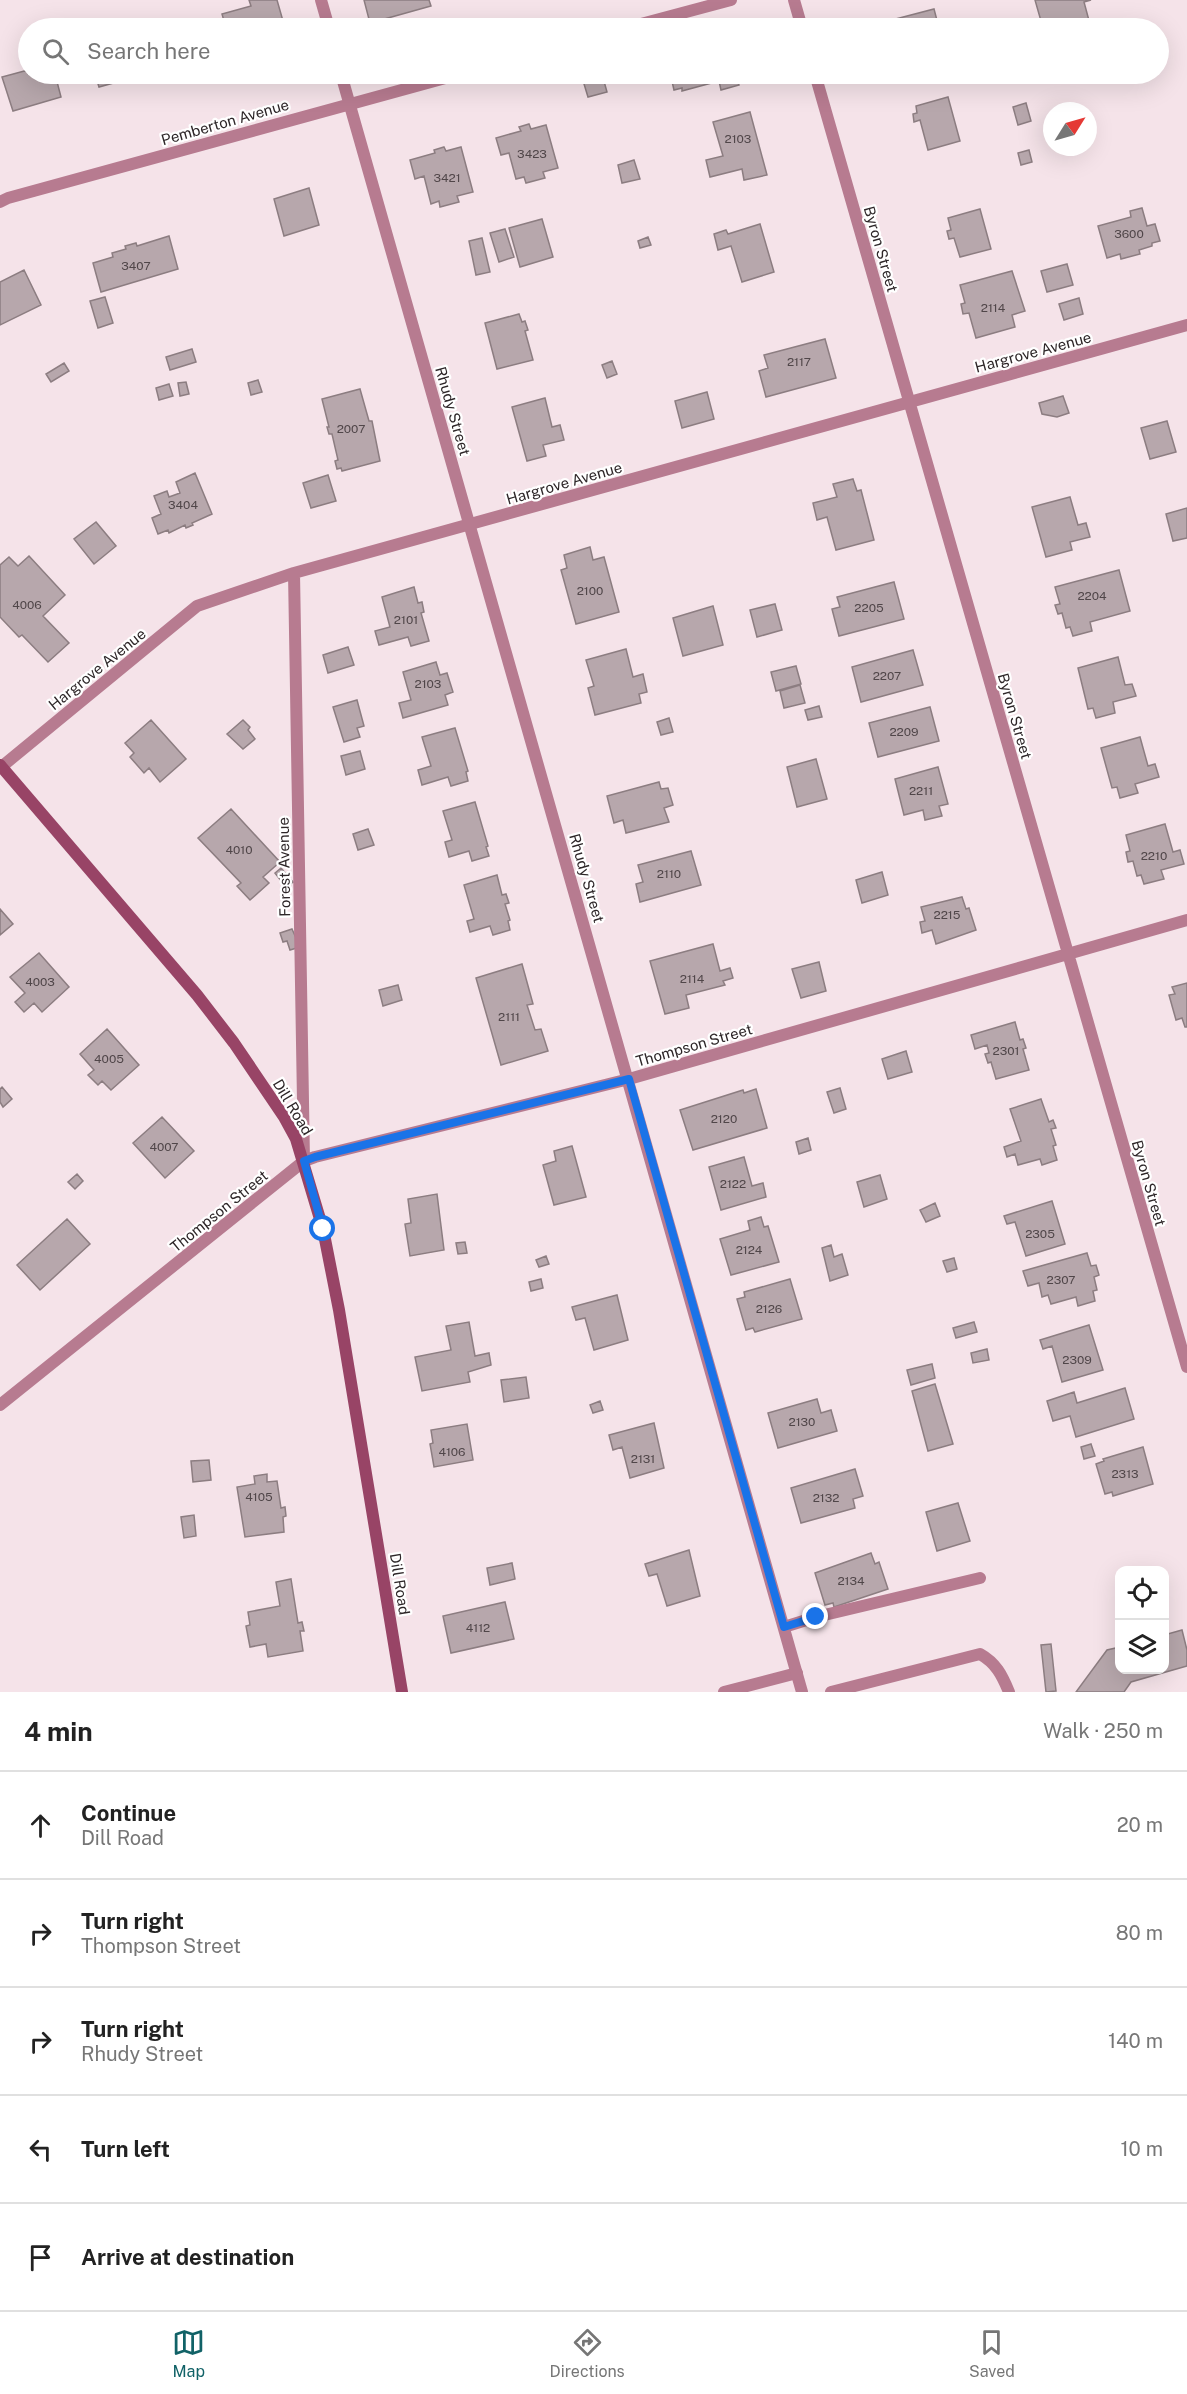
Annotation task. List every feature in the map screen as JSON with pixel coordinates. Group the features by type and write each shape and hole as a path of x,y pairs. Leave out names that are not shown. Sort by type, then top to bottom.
{"street":[{"path":"321,0 326,18"},
{"path":"664,18 731,0"},
{"path":"794,0 799,18"},
{"name":"Rhudy Street","path":"344,84 802,1692"},
{"name":"Pemberton Avenue","path":"0,202 422,84"},
{"name":"Byron Street","path":"818,84 1187,1366"},
{"name":"Hargrove Avenue","path":"0,767 197,606 294,573 1187,326"},
{"name":"Forest Avenue","path":"294,573 304,1161"},
{"name":"Dill Road","path":"0,767 203,1003 284,1117 296,1139 323,1229 339,1310 402,1692"},
{"name":"Thompson Street","path":"0,1405 304,1161 629,1079 1187,920"},
{"path":"784,1627 816,1617 980,1578"},
{"path":"831,1692 980,1654 1001,1672 1009,1692"},
{"path":"724,1692 797,1673"}],"building":[{"path":"249,0 277,0 282,18 223,18 222,14 251,6"},
{"path":"364,0 429,0 431,6 388,18 369,18"},
{"path":"1035,0 1091,0 1084,2 1088,18 1040,18"},
{"path":"934,9 936,18 899,18"},
{"path":"18,73 18,84 58,84 61,97 13,111 2,77"},
{"path":"584,84 605,84 607,92 588,97"},
{"path":"673,84 708,84 682,91 682,88 674,90"},
{"path":"720,84 739,84 739,85 721,90"},
{"path":"948,97 960,141 928,150 920,120 914,122 913,114 917,113 916,106"},
{"path":"1026,103 1031,121 1018,125 1013,107"},
{"path":"750,112 767,175 744,180 742,169 710,177 706,160 723,156 713,122"},
{"path":"529,124 531,129 546,125 558,168 543,172 545,178 526,183 524,177 516,179 509,153 501,155 496,138 521,131 519,127"},
{"path":"444,147 446,151 461,147 473,192 457,196 459,202 440,207 439,201 431,204 424,176 415,179 410,160 435,153 434,150"},
{"path":"1029,150 1032,162 1021,165 1018,153"},
{"path":"634,160 640,179 622,183 618,165"},
{"path":"309,188 319,225 284,236 274,199"},
{"path":"1142,208 1147,226 1155,224 1160,241 1139,250 1140,254 1121,259 1120,254 1107,258 1098,226 1131,217 1130,211"},
{"path":"980,209 991,249 960,257 954,238 949,239 947,231 951,230 948,218"},
{"path":"542,219 553,257 520,267 509,228"},
{"path":"760,224 774,272 742,282 731,246 718,250 714,234 726,230 728,234"},
{"path":"505,229 514,257 499,262 490,233"},
{"path":"169,236 178,269 101,292 93,263 113,257 112,253 126,249 125,246 136,243 137,246"},
{"path":"648,237 651,245 640,248 638,241"},
{"path":"482,238 490,272 476,275 469,241"},
{"path":"1067,264 1073,285 1047,292 1041,271"},
{"path":"24,270 41,305 0,325 0,282"},
{"path":"1012,271 1025,311 1012,315 1015,327 976,338 969,313 963,314 961,304 965,303 960,285"},
{"path":"105,297 113,323 98,328 90,301"},
{"path":"1079,298 1083,314 1064,320 1059,304"},
{"path":"519,314 528,330 525,331 533,360 497,369 485,323"},
{"path":"825,339 836,378 766,397 759,371 768,368 764,355"},
{"path":"192,349 196,362 170,370 166,357"},
{"path":"612,361 617,374 607,378 602,365"},
{"path":"64,363 69,371 51,382 46,374"},
{"path":"258,380 262,392 251,395 248,383"},
{"path":"186,382 189,394 180,396 178,383"},
{"path":"169,384 173,396 159,400 156,388"},
{"path":"360,389 369,421 372,421 380,461 342,471 341,468 337,469 335,461 338,460 332,434 329,434 327,427 329,427 322,399"},
{"path":"707,392 714,419 682,428 675,401"},
{"path":"1063,396 1069,413 1057,417 1042,414 1039,403"},
{"path":"545,398 552,427 560,425 564,440 543,445 546,456 527,461 512,407"},
{"path":"1167,421 1176,452 1150,459 1141,428"},
{"path":"195,473 212,514 186,528 185,525 169,533 168,530 158,534 152,518 161,514 154,496 167,491 169,497 180,493 176,482"},
{"path":"328,475 336,501 311,508 303,483"},
{"path":"853,479 857,491 861,490 874,540 836,550 827,517 817,520 813,503 837,497 833,484"},
{"path":"1070,497 1078,525 1086,523 1090,537 1070,542 1072,550 1046,557 1032,507"},
{"path":"1187,508 1187,538 1173,541 1166,514"},
{"path":"96,522 116,546 94,564 74,539"},
{"path":"590,547 593,560 604,557 619,612 576,624 561,570 567,568 564,555"},
{"path":"29,556 65,595 43,616 69,643 48,662 22,635 19,637 0,617 0,565 9,557 18,566"},
{"path":"1119,570 1130,611 1090,622 1092,631 1073,636 1070,627 1066,628 1062,613 1058,614 1055,605 1060,604 1055,587"},
{"path":"894,582 904,619 839,636 832,609 840,607 837,597"},
{"path":"414,587 418,603 422,602 424,612 421,613 429,641 411,646 408,637 379,645 375,631 390,627 382,597"},
{"path":"775,604 782,630 757,637 750,610"},
{"path":"713,606 723,645 683,656 673,618"},
{"path":"348,647 354,665 328,673 323,655"},
{"path":"626,649 633,677 643,674 647,692 639,694 641,703 595,715 588,688 594,686 586,660"},
{"path":"913,650 923,685 861,702 852,667"},
{"path":"1118,657 1125,685 1132,684 1136,696 1113,702 1115,713 1096,718 1093,708 1088,709 1078,668"},
{"path":"436,662 440,675 447,673 453,692 445,695 448,705 403,718 399,703 411,700 403,672"},
{"path":"796,666 801,684 776,691 771,672"},
{"path":"800,685 805,703 784,708 780,691"},
{"path":"357,700 364,726 357,728 360,737 344,742 333,707"},
{"path":"819,706 822,717 808,720 805,710"},
{"path":"930,707 939,741 878,757 869,723"},
{"path":"669,718 673,732 661,735 657,722"},
{"path":"151,720 186,759 160,782 149,768 144,773 130,757 134,753 125,743"},
{"path":"243,720 250,727 248,730 255,739 243,749 227,734"},
{"path":"455,728 468,771 466,772 468,781 451,786 448,777 422,785 418,770 431,766 422,737"},
{"path":"1140,737 1148,766 1155,764 1159,777 1135,784 1138,793 1120,798 1117,787 1112,788 1101,748"},
{"path":"360,751 365,769 346,775 341,756"},
{"path":"816,759 827,799 797,807 787,767"},
{"path":"938,767 948,804 939,806 942,816 925,820 923,810 904,815 895,779"},
{"path":"659,782 661,789 668,788 673,805 664,808 669,822 626,833 623,820 614,823 607,796"},
{"path":"475,802 489,856 472,861 469,851 449,857 445,842 452,840 443,811"},
{"path":"231,809 280,862 263,877 269,883 250,900 237,886 241,883 198,838"},
{"path":"1165,824 1173,852 1180,850 1184,864 1161,870 1164,879 1144,884 1141,875 1137,876 1133,861 1128,862 1126,852 1130,851 1126,835"},
{"path":"368,829 374,845 358,850 353,834"},
{"path":"691,851 701,885 640,902 636,884 643,882 638,865"},
{"path":"281,868 293,882 286,887 275,873"},
{"path":"882,872 888,895 862,903 856,880"},
{"path":"497,875 502,895 506,894 509,903 505,904 510,920 508,921 510,930 493,935 490,926 470,932 467,921 474,919 464,885"},
{"path":"962,897 966,909 969,908 976,930 936,944 932,930 922,933 920,922 925,921 921,907"},
{"path":"0,909 13,924 0,935"},
{"path":"292,929 300,947 290,950 287,941 283,942 280,933"},
{"path":"713,944 720,971 730,968 733,978 723,981 725,985 686,995 689,1008 665,1014 650,961"},
{"path":"39,953 69,987 42,1012 34,1003 24,1012 15,1002 25,993 10,977"},
{"path":"819,962 826,991 801,998 792,969"},
{"path":"522,964 533,1004 527,1005 535,1030 541,1029 548,1051 501,1065 476,978"},
{"path":"1187,983 1187,1027 1185,1027 1182,1018 1176,1020 1169,995 1175,994 1172,987"},
{"path":"398,985 402,1000 383,1006 379,990"},
{"path":"1015,1022 1020,1040 1023,1039 1026,1048 1023,1049 1029,1070 996,1079 991,1062 988,1063 985,1054 989,1053 987,1045 975,1049 971,1035"},
{"path":"107,1029 139,1065 111,1090 102,1081 98,1085 88,1075 94,1070 80,1054"},
{"path":"906,1051 912,1072 888,1079 882,1059"},
{"path":"2,1087 12,1099 3,1107 0,1102"},
{"path":"840,1088 846,1109 834,1113 827,1092"},
{"path":"756,1089 767,1128 693,1150 680,1110 743,1090 744,1093"},
{"path":"1041,1099 1049,1122 1053,1120 1056,1128 1051,1129 1056,1145 1053,1146 1057,1160 1042,1165 1040,1159 1018,1165 1015,1154 1007,1157 1004,1147 1021,1141 1010,1109"},
{"path":"162,1117 194,1151 165,1178 133,1143"},
{"path":"808,1138 811,1150 799,1154 796,1142"},
{"path":"572,1146 586,1197 554,1205 543,1165 556,1161 554,1151"},
{"path":"744,1157 752,1186 763,1183 766,1197 721,1210 709,1167"},
{"path":"77,1174 83,1181 75,1189 68,1182"},
{"path":"880,1175 887,1199 864,1207 857,1182"},
{"path":"437,1194 444,1250 410,1256 405,1224 411,1223 408,1199"},
{"path":"1052,1201 1065,1244 1026,1256 1015,1222 1007,1224 1004,1216"},
{"path":"935,1203 940,1216 926,1222 920,1210"},
{"path":"761,1217 764,1227 768,1226 779,1262 731,1275 720,1239 750,1230 748,1221"},
{"path":"67,1219 90,1244 40,1290 17,1265"},
{"path":"465,1242 467,1253 458,1254 456,1243"},
{"path":"831,1245 834,1257 842,1254 848,1275 830,1281 822,1248"},
{"path":"1087,1253 1091,1266 1096,1265 1099,1275 1094,1277 1097,1290 1093,1291 1095,1301 1078,1306 1076,1297 1051,1304 1048,1295 1042,1297 1039,1283 1028,1286 1023,1271"},
{"path":"546,1256 549,1264 539,1267 536,1260"},
{"path":"954,1258 957,1269 947,1272 943,1261"},
{"path":"541,1279 543,1288 531,1291 529,1282"},
{"path":"790,1279 802,1319 755,1332 753,1328 746,1330 737,1299 745,1297 744,1292"},
{"path":"617,1295 628,1340 594,1350 585,1318 576,1320 572,1307"},
{"path":"469,1322 475,1356 489,1353 491,1365 468,1372 470,1382 422,1391 415,1357 451,1350 446,1326"},
{"path":"974,1322 977,1332 956,1338 953,1328"},
{"path":"1089,1325 1103,1370 1062,1382 1052,1346 1043,1349 1040,1340"},
{"path":"987,1349 989,1360 973,1363 971,1353"},
{"path":"932,1364 935,1378 911,1385 907,1370"},
{"path":"526,1377 529,1398 504,1402 501,1380"},
{"path":"935,1384 953,1444 928,1451 912,1391"},
{"path":"1125,1388 1134,1419 1076,1437 1070,1416 1053,1421 1047,1401 1074,1392 1077,1403"},
{"path":"817,1399 821,1413 831,1410 837,1431 778,1448 768,1413"},
{"path":"600,1401 603,1410 593,1413 590,1405"},
{"path":"654,1423 664,1468 630,1478 622,1447 613,1450 609,1435"},
{"path":"467,1424 473,1460 434,1467 430,1444 433,1443 431,1430"},
{"path":"1091,1444 1095,1456 1084,1459 1081,1447"},
{"path":"1143,1447 1153,1484 1113,1496 1112,1492 1105,1494 1096,1464 1104,1461 1103,1459"},
{"path":"209,1460 211,1480 193,1482 191,1461"},
{"path":"855,1469 863,1496 853,1499 855,1508 801,1523 791,1488"},
{"path":"267,1474 267,1482 277,1481 281,1508 285,1507 284,1532 245,1537 237,1487 255,1484 254,1476"},
{"path":"958,1503 970,1541 937,1551 926,1512"},
{"path":"194,1515 196,1536 184,1538 181,1517"},
{"path":"689,1550 700,1596 667,1606 657,1574 649,1576 645,1564"},
{"path":"871,1553 875,1564 879,1562 888,1589 834,1607 833,1603 825,1605 815,1573"},
{"path":"512,1563 515,1579 490,1585 487,1568"},
{"path":"291,1579 298,1623 302,1622 304,1631 300,1631 303,1651 268,1657 266,1644 250,1647 246,1626 250,1625 248,1612 280,1606 276,1582"},
{"path":"505,1602 514,1639 451,1653 443,1616"},
{"path":"1182,1630 1187,1650 1187,1666 1169,1671 1169,1634"},
{"path":"1051,1644 1056,1691 1046,1692 1041,1645"},
{"path":"1115,1648 1115,1674 1159,1674 1131,1682 1124,1692 1076,1692 1107,1650"}],"route":[{"path":"323,1229 304,1161 629,1079 784,1627 816,1617"}]}
